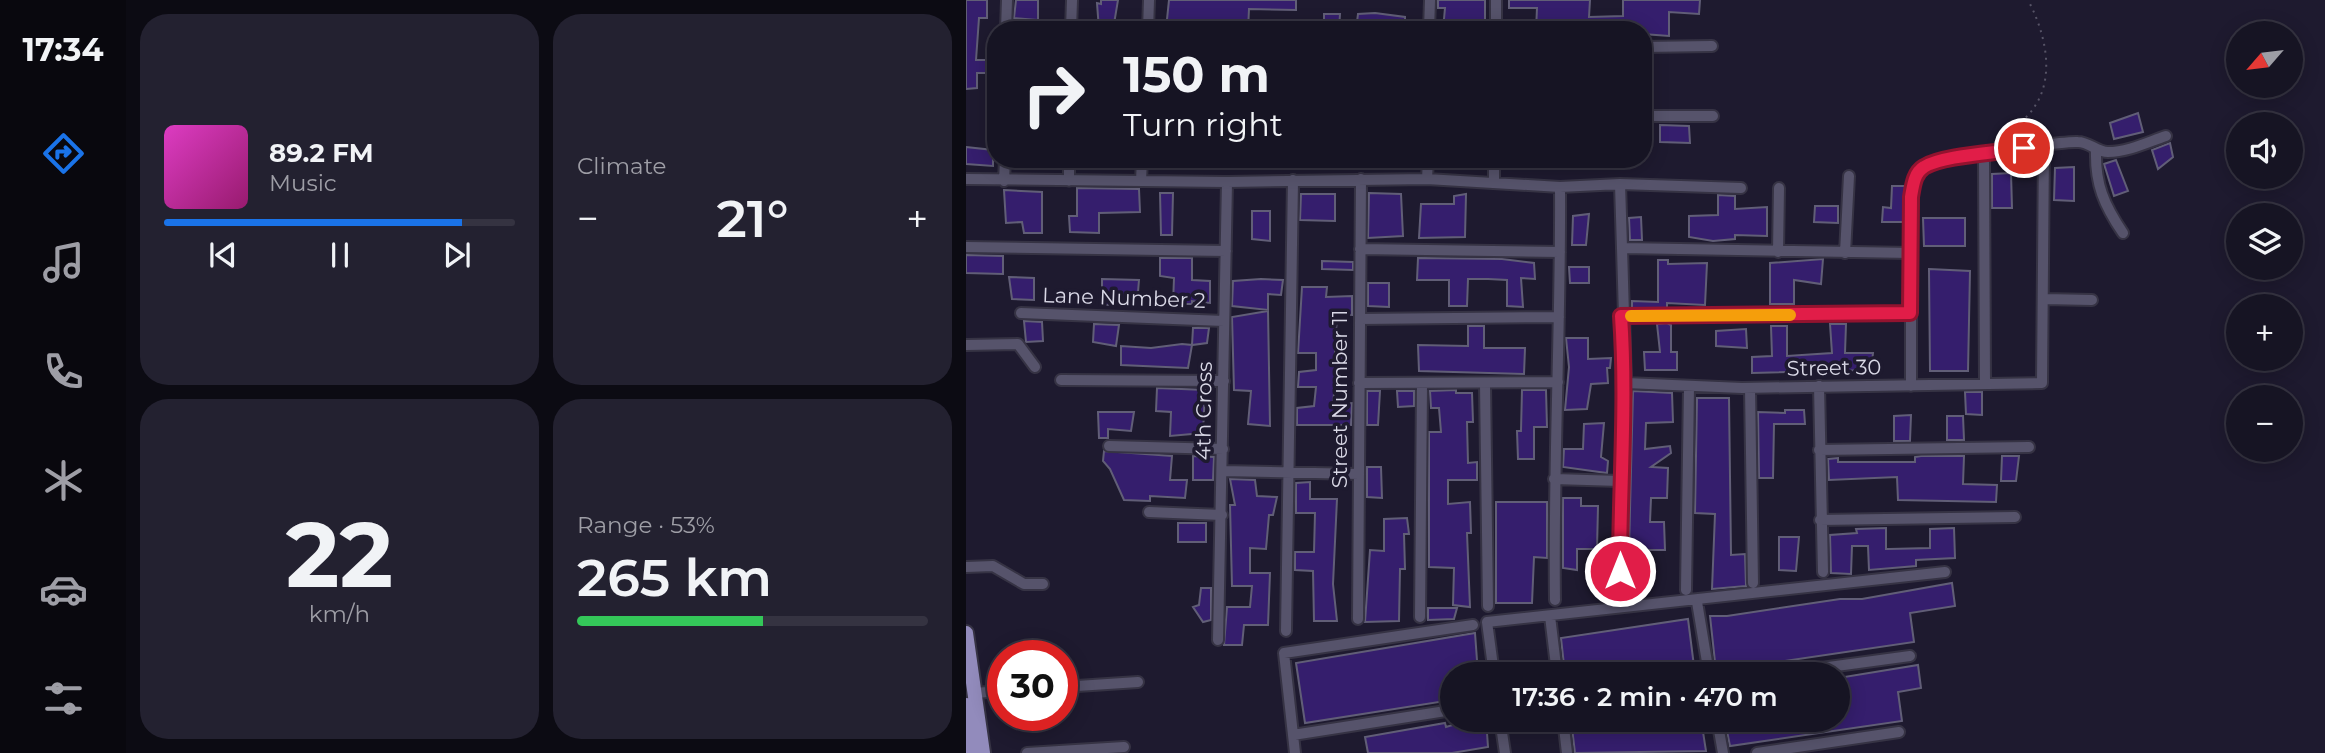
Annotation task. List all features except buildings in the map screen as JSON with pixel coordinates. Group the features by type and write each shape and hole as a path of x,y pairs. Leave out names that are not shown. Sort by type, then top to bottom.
{"main road":[{"path":"966,640 972,753"},
{"path":"970,699 983,753"}],"street":[{"path":"1006,21 1007,0"},
{"path":"1071,21 1072,0"},
{"path":"1148,21 1149,0"},
{"path":"1429,21 1430,0"},
{"path":"1496,0 1496,21"},
{"path":"1652,47 1712,46"},
{"path":"1652,116 1713,116"},
{"path":"1911,386 1911,197 1914,180 1922,168 1941,160 1984,156 2044,145 2078,142 2096,150 2123,150 2166,136"},
{"path":"2044,145 2044,299 2092,300"},
{"path":"2096,150 2095,170 2101,196 2123,233"},
{"path":"1984,156 1985,384"},
{"path":"1004,168 1004,181"},
{"path":"1069,168 1069,181"},
{"path":"1141,181 1142,168"},
{"path":"1427,179 1428,168"},
{"path":"1494,168 1494,183"},
{"path":"1845,253 1849,176"},
{"path":"966,179 1227,182 1427,179 1560,187 1620,184 1741,188"},
{"name":"Street Number 11","path":"1358,619 1361,179"},
{"path":"1286,631 1293,180"},
{"name":"4th Cross","path":"1218,640 1227,182"},
{"path":"1620,184 1621,316 1626,383 1620,481 1620,593"},
{"path":"1555,600 1554,479 1560,187"},
{"path":"1779,188 1779,252"},
{"path":"966,247 1226,251"},
{"path":"1622,248 1912,253"},
{"path":"1360,249 1560,252"},
{"name":"Street 30","path":"1626,383 1750,388 2042,383 2044,299"},
{"name":"Lane Number 2","path":"1021,313 1224,321"},
{"path":"1621,316 1910,313"},
{"path":"1360,319 1559,317"},
{"path":"966,345 1017,344 1035,367"},
{"path":"1061,380 1224,381"},
{"path":"1359,383 1422,385 1558,382"},
{"path":"1485,384 1489,606"},
{"path":"1420,617 1422,385"},
{"path":"1819,386 1823,572"},
{"path":"1686,590 1689,387"},
{"path":"1750,388 1754,583"},
{"path":"1109,446 1223,449"},
{"path":"1819,450 2029,447"},
{"path":"1222,471 1359,474"},
{"path":"1554,479 1620,481"},
{"path":"1149,512 1222,516"},
{"path":"1820,520 2015,517"},
{"path":"966,567 993,566 1024,584 1043,584"},
{"path":"1492,662 1487,622 1697,602 1945,572"},
{"path":"1697,602 1707,662"},
{"path":"1550,616 1556,662"},
{"path":"1295,753 1284,653 1473,625"},
{"path":"1850,664 1910,656"},
{"path":"1078,686 1138,682"},
{"path":"1293,735 1440,712"},
{"path":"1502,732 1505,753"},
{"path":"1565,732 1567,753"},
{"path":"1719,732 1723,753"},
{"path":"1757,753 1899,732"},
{"path":"1027,753 1124,747"}],"path":[{"path":"1984,156 2036,106 2048,70 2038,18 2028,0"}],"slow traffic":[{"path":"1631,316 1790,315"}],"route":[{"path":"1620,571 1620,481 1626,383 1621,316 1910,313 1911,197 1914,180 1922,168 1941,160 1984,156 2024,148"}]}
